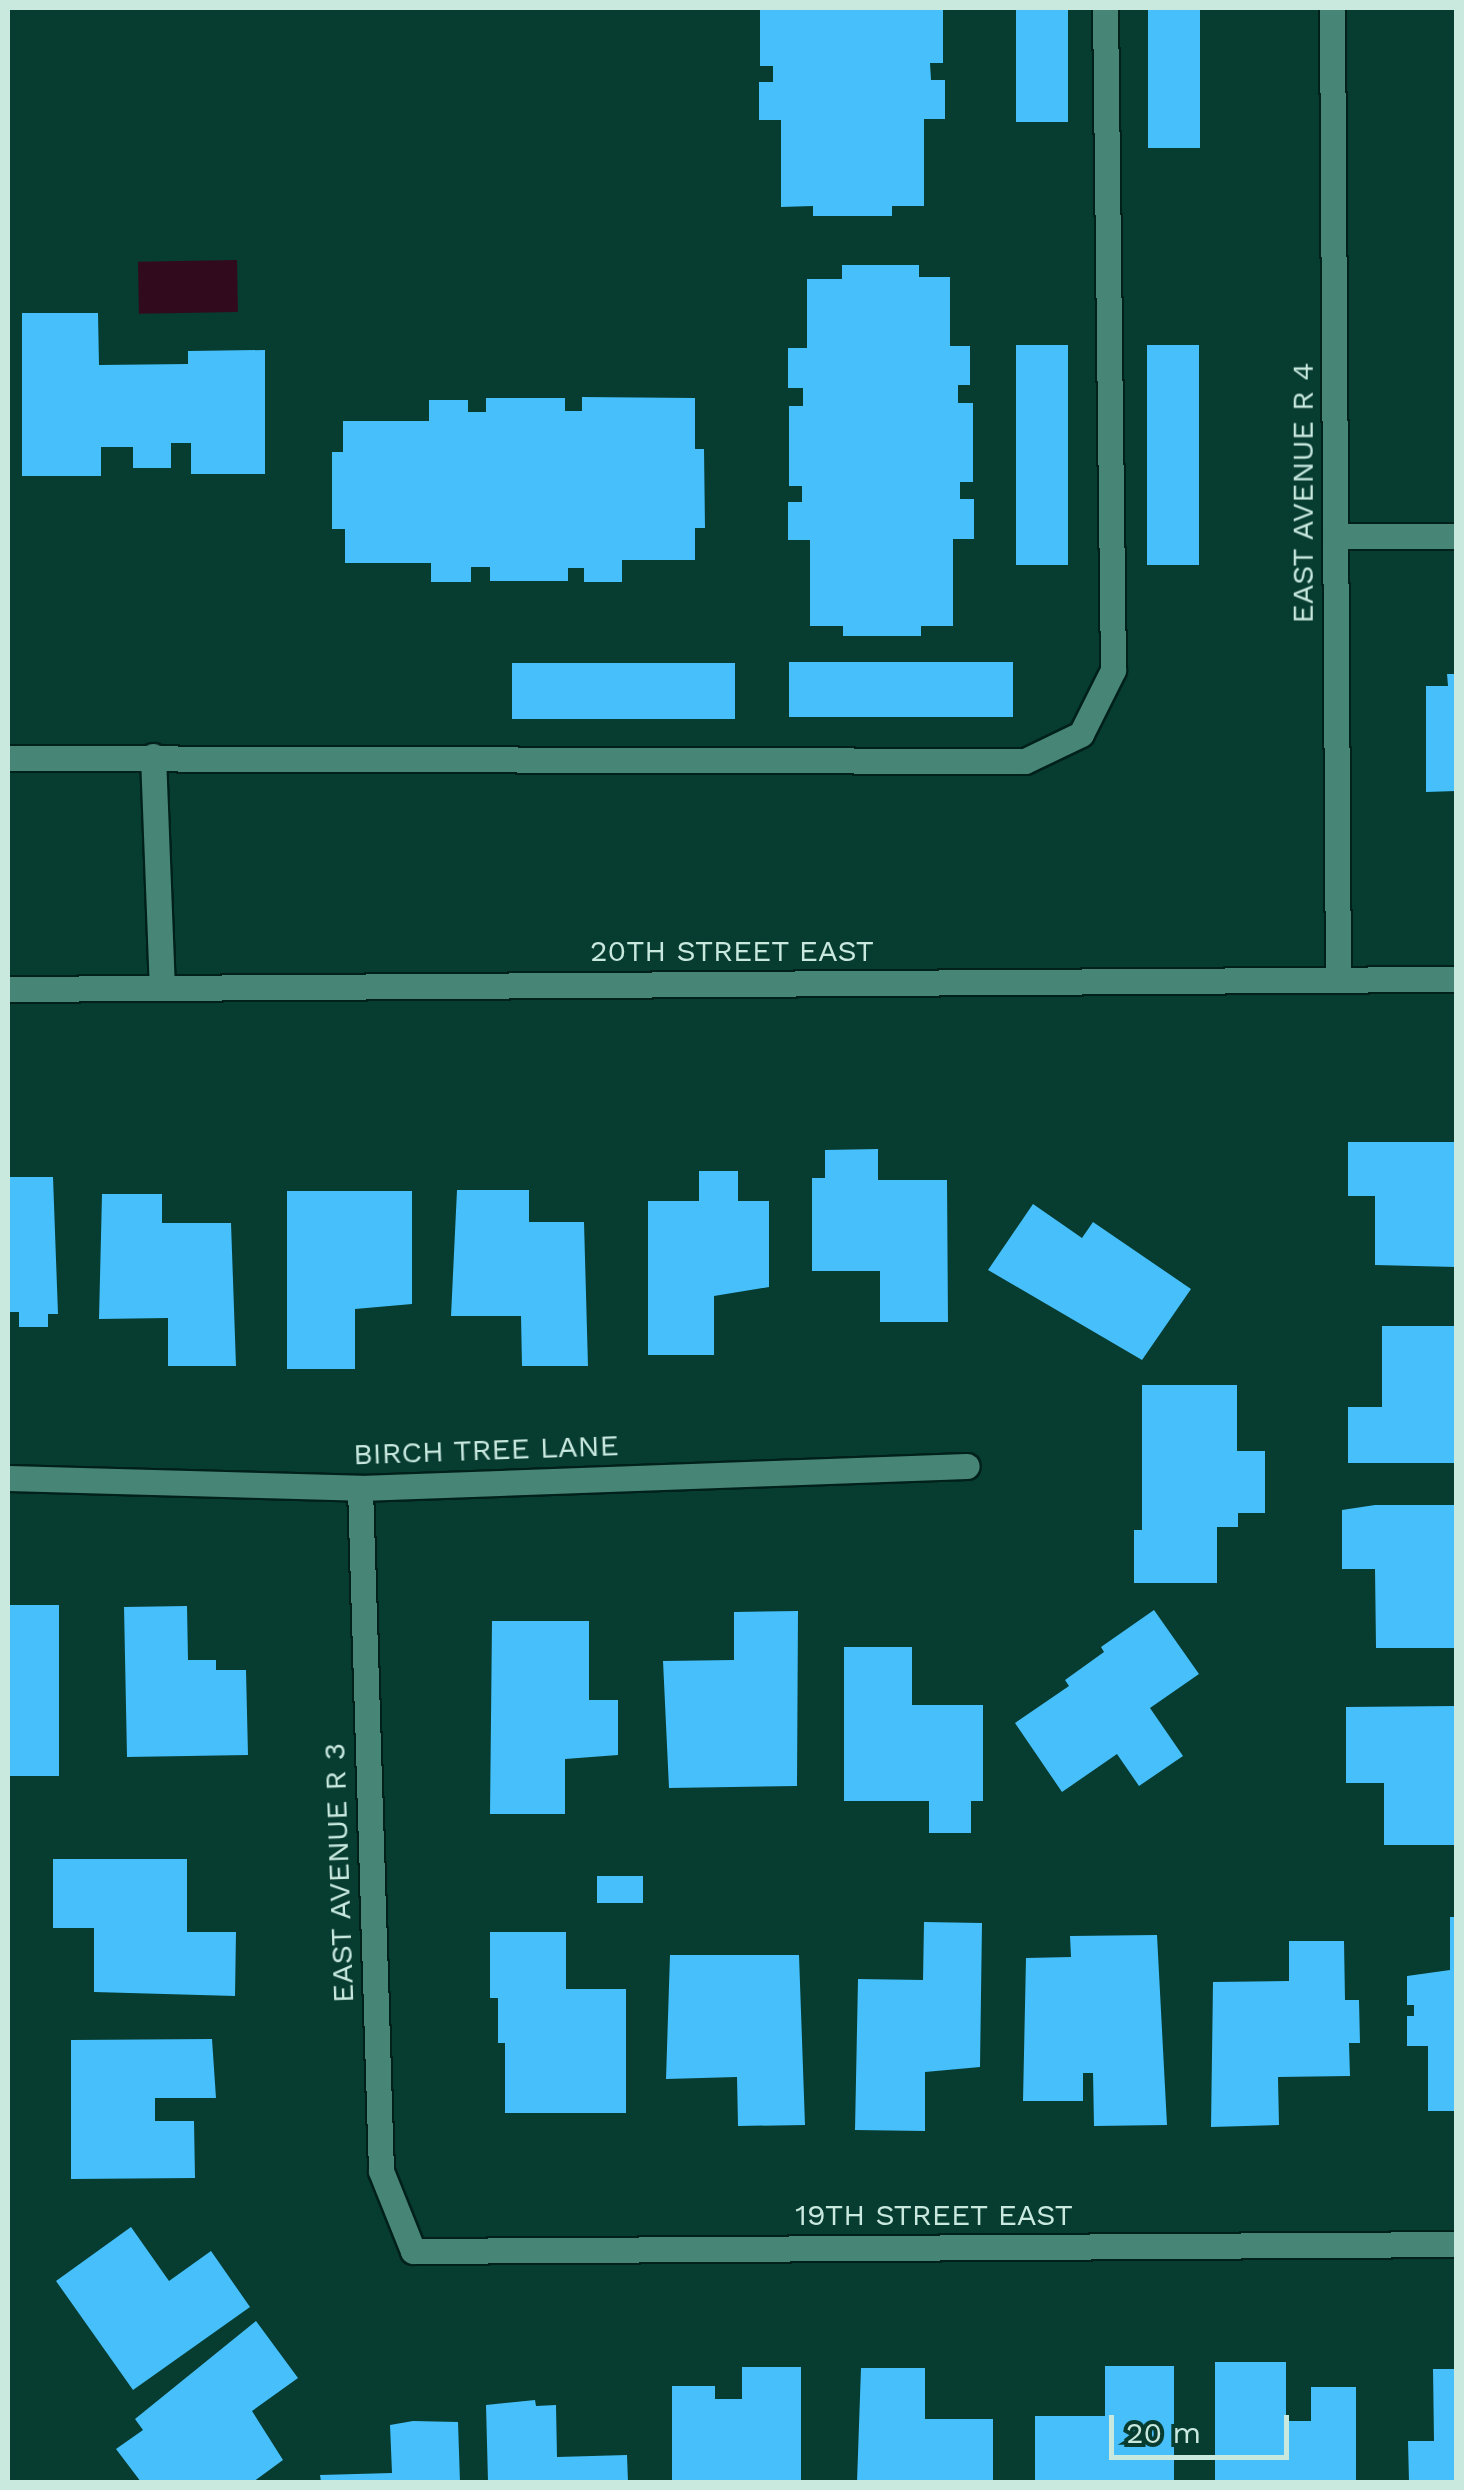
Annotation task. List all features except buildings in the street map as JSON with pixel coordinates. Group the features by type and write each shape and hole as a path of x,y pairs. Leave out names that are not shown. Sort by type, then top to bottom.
{"street":[{"path":"8,758 1025,761 1081,734 1113,670 1105,8"},
{"name":"EAST AVENUE R 4","path":"1332,8 1338,979"},
{"path":"1336,536 1456,536"},
{"path":"153,756 162,987"},
{"name":"20TH STREET EAST","path":"8,989 1456,979"},
{"name":"BIRCH TREE LANE","path":"8,1478 360,1488 967,1466"},
{"name":"EAST AVENUE R 3","path":"360,1488 380,2171 412,2251"},
{"name":"19TH STREET EAST","path":"412,2251 1456,2244"}],"shaded area":[{"path":"237,260 238,312 139,314 138,262"}]}
